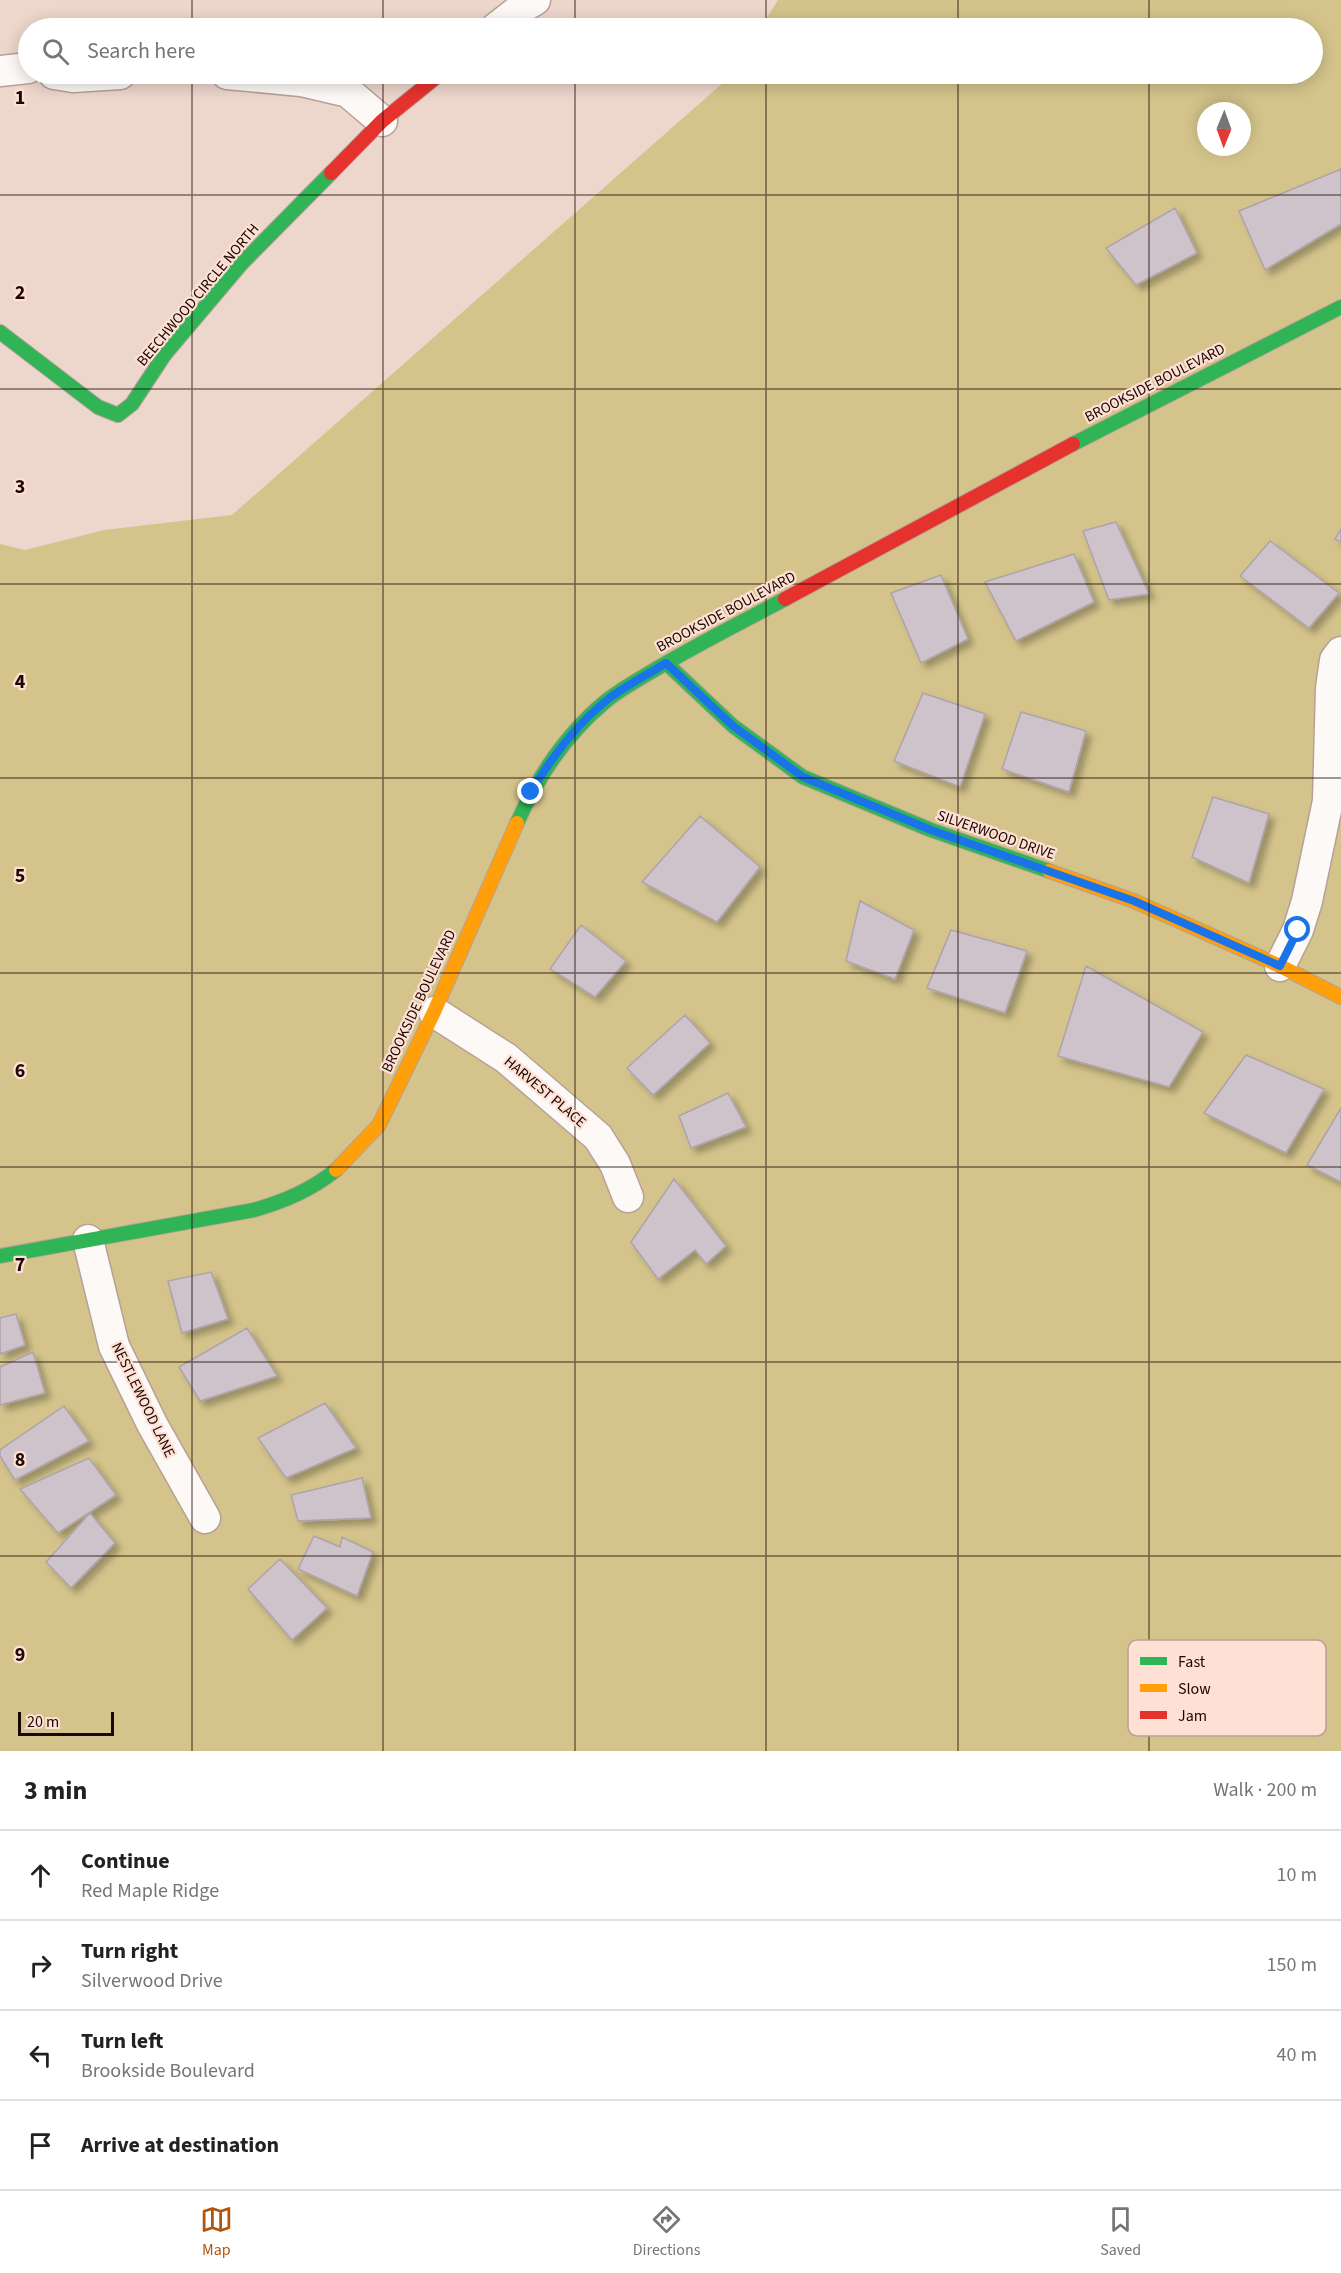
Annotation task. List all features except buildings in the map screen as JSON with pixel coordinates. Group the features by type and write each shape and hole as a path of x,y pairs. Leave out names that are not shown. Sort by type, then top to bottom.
{"street":[{"path":"509,18 535,0"},
{"path":"0,71 18,70"},
{"path":"314,84 348,92 382,121 428,84"},
{"name":"BEECHWOOD CIRCLE NORTH","path":"0,332 98,407 118,415 132,404 165,354 242,263 382,121"},
{"name":"BROOKSIDE BOULEVARD","path":"0,1256 254,1210 288,1200 317,1185 342,1165 379,1125 434,1012 531,792 547,766 578,727 608,699 666,663 1100,429 1341,307"},
{"path":"1280,966 1298,930 1307,901 1328,801 1331,688 1335,660 1341,652"},
{"name":"SILVERWOOD DRIVE","path":"666,663 733,726 803,777 931,830 1134,901 1280,966 1341,998"},
{"name":"HARVEST PLACE","path":"434,1012 506,1058 598,1137 615,1164 628,1197"},
{"name":"NESTLEWOOD LANE","path":"88,1239 114,1346 152,1424 205,1518"}],"shaded area":[{"path":"778,0 1341,0 1341,1751 0,1751 0,544 25,550 104,530 232,515 722,84 1323,84 1323,18 766,18"}],"traffic: fast":[{"path":"0,332 98,407 118,415 132,404 165,354 242,263 331,173"},
{"path":"1073,444 1341,307"},
{"path":"517,823 554,757 578,727 606,701 672,660 785,599"},
{"path":"666,663 733,726 803,777 931,830 1049,871"},
{"path":"0,1256 254,1210 297,1194 336,1170"}],"traffic: slow":[{"path":"336,1170 379,1125 434,1012 517,823"},
{"path":"1049,871 1134,901 1280,966 1341,997"}],"traffic: jam":[{"path":"331,173 382,121 428,84"},
{"path":"785,599 1073,444"}],"route":[{"path":"531,792 547,766 578,727 608,699 666,663 733,726 803,777 931,830 1134,901 1280,966 1298,930"}]}
